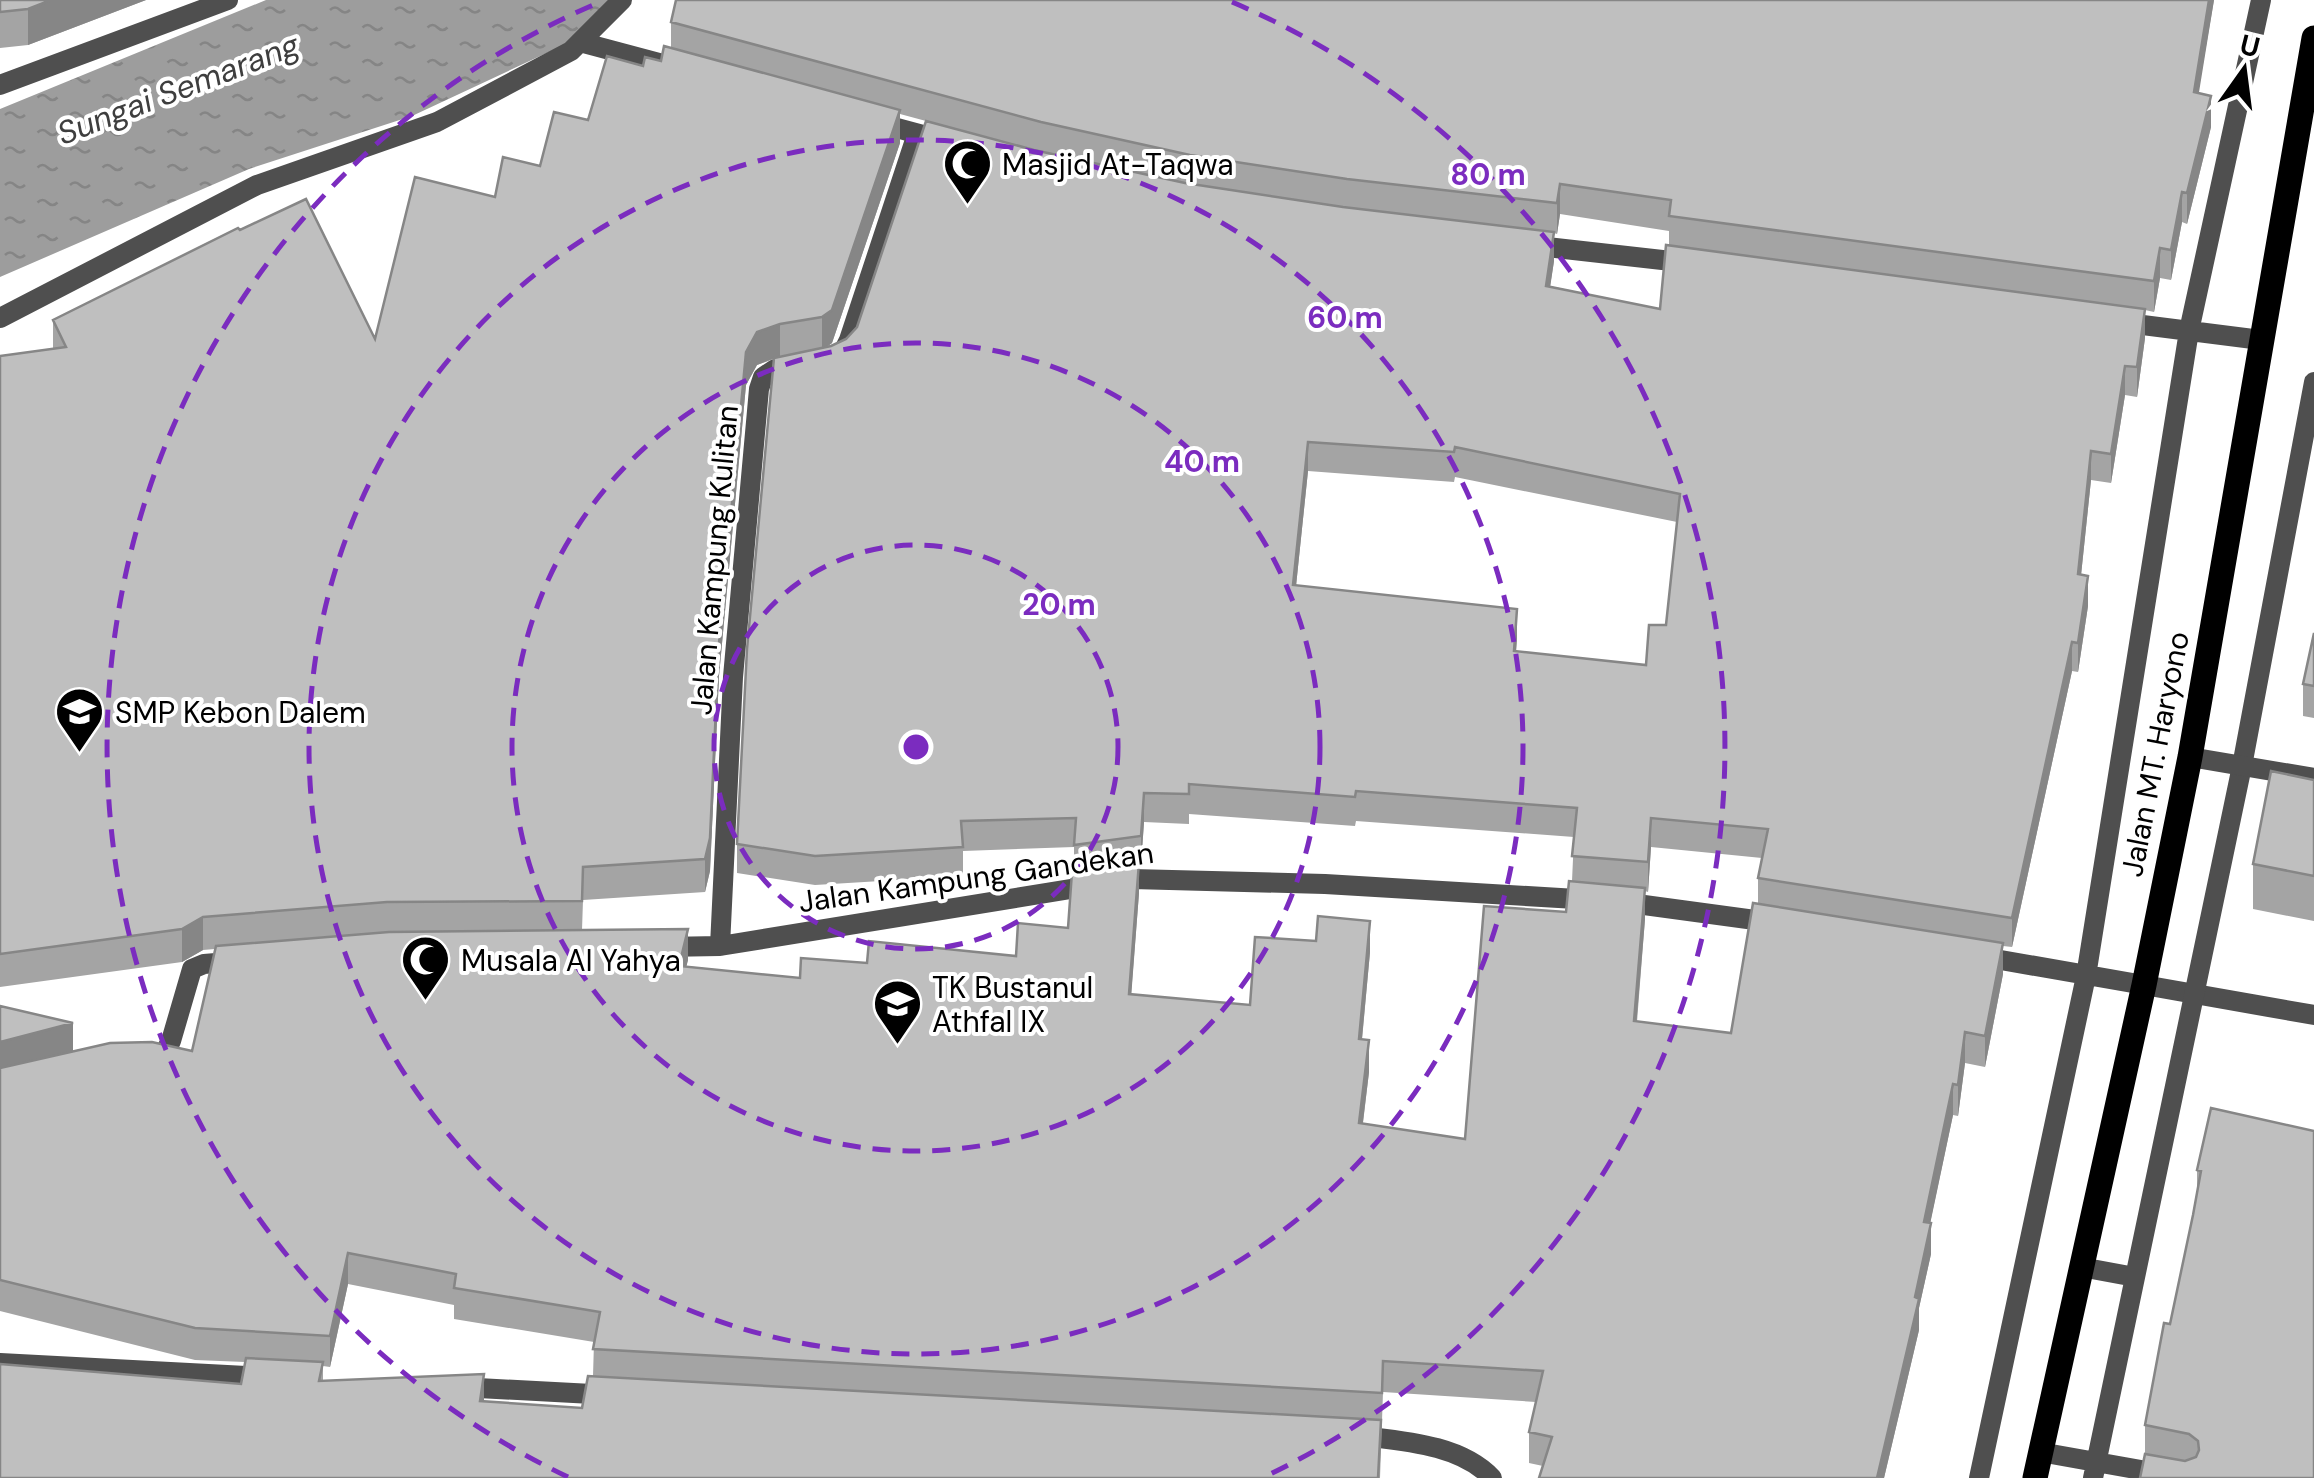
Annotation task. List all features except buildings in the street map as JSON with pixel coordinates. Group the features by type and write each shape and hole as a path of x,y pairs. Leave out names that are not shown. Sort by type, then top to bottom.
{"main road":[{"name":"Jalan MT. Haryono","path":"2035,1478 2144,985 2190,756 2314,41"}],"street":[{"path":"0,86 228,0"},
{"path":"0,318 257,185 437,122 576,46 622,0"},
{"path":"1979,1478 2086,976 2189,331 2260,0"},
{"path":"576,46 688,72"},
{"path":"848,115 968,148"},
{"name":"Jalan Kampung Kulitan","path":"720,946 733,677 758,389 763,376 775,369 826,364 838,360 844,351 917,134"},
{"path":"1516,243 1706,265"},
{"path":"2094,318 2261,340"},
{"path":"2094,1470 2242,766 2314,382"},
{"path":"2190,756 2314,778"},
{"name":"Jalan Kampung Gandekan","path":"642,947 720,946 1132,879 1306,883 1615,901 1792,926"},
{"path":"1963,954 2314,1015"},
{"path":"122,1060 163,1056 192,969 204,964 262,959"},
{"path":"2081,1268 2135,1278"},
{"path":"0,1363 297,1379"},
{"path":"435,1386 633,1396"},
{"path":"1326,1433 1400,1441 1462,1456 1492,1478"},
{"path":"2040,1452 2094,1470 2186,1478"}],"water":[{"name":"Sungai Semarang","path":"266,0 611,0 566,44 412,116 249,169 0,277 0,109"}],"place":[{"name":"Masjid At-Taqwa","path":"967,206"},
{"name":"SMP Kebon Dalem","path":"80,754"},
{"name":"Musala Al Yahya","path":"426,1002"},
{"name":"TK Bustanul Athfal IX","path":"897,1046"}]}
